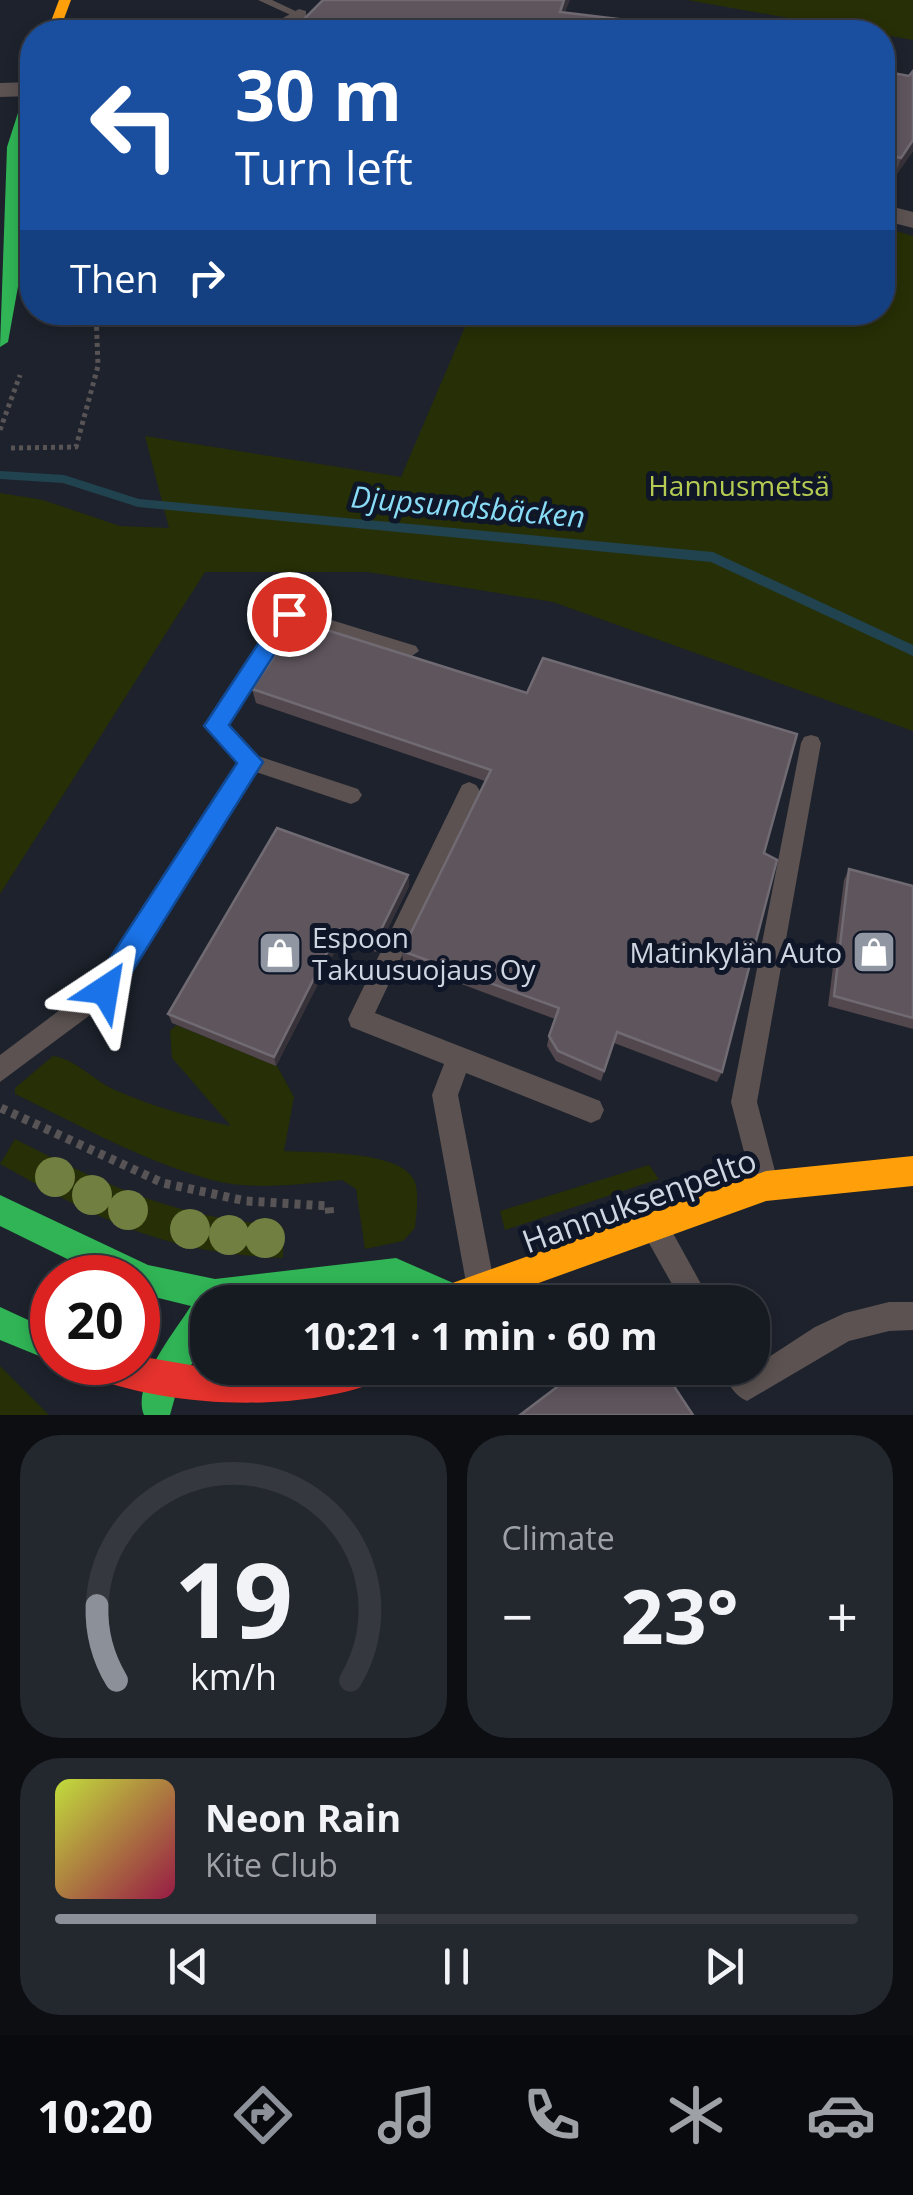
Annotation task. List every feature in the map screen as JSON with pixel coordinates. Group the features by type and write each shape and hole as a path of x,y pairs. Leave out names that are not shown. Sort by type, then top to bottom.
{"main road":[{"path":"0,342 8,321 13,265 14,142 20,124"},
{"name":"Hannuksenpelto","path":"492,1285 766,1186 913,1171"},
{"name":"Hannuksenpelto","path":"0,1210 145,1280 190,1295"},
{"name":"Hannuksenpelto","path":"313,1285 396,1274 417,1285"},
{"path":"0,1323 30,1337"},
{"path":"155,1415 163,1380 190,1338"},
{"path":"160,1379 190,1378"},
{"path":"252,1385 253,1415"}],"street":[{"path":"289,20 298,15"}],"lane":[{"path":"264,0 298,15"},
{"path":"351,795 251,762 216,726 289,614 409,651"},
{"path":"766,1186 744,1102 810,742"},
{"path":"0,1070 105,990 251,762"},
{"path":"469,791 360,1019 591,1110"},
{"path":"459,1058 445,1095 480,1285"},
{"path":"653,1226 687,1285"},
{"path":"770,1371 850,1324 913,1316"}],"path":[{"path":"11,448 76,447 98,366 96,325"},
{"path":"0,430 12,401"},
{"path":"0,1108 163,1183 231,1199 329,1206 336,1281"}],"green space":[{"path":"687,0 913,0 913,40 895,37 895,20 800,20"},
{"name":"Hannusmetsä","path":"895,231 913,236 913,731 553,602 368,572 205,572 0,894 0,493 43,500 120,526 169,528 145,436 401,477 466,325 895,325"},
{"path":"176,1025 277,1066 294,1097 284,1151 375,1158 406,1170 417,1191 415,1228 403,1241 365,1249 356,1189 342,1180 261,1186 212,1180 136,1153 15,1094 15,1088 53,1056 69,1061 129,1096 231,1126 172,1058 170,1031"},
{"path":"15,1139 79,1170 173,1207 276,1225 284,1229 283,1258 203,1249 168,1241 103,1217 0,1164"},
{"path":"649,1165 659,1179 505,1230 500,1211"},
{"path":"0,1366 49,1415 0,1415"}],"building":[{"path":"323,0 564,0 560,12 627,20 303,20"},
{"path":"913,71 913,140 901,158 895,156 895,73 909,76"},
{"path":"298,621 527,693 543,658 797,734 764,853 777,860 722,1072 617,1032 604,1071 558,1051 549,1036 559,1008 402,951 491,770 252,689"},
{"path":"277,828 408,875 375,942 339,929 274,1057 168,1014"},
{"name":"Matinkylän Auto","path":"849,869 913,886 913,1018 834,996"},
{"path":"560,1385 673,1385 693,1415 520,1415"}],"waterway":[{"name":"Djupsundsbäcken","path":"0,475 64,479 138,503 713,557 913,651"}],"traffic: fast":[{"path":"0,342 13,270 14,147 20,127"},
{"path":"0,1210 145,1280 190,1290"},
{"path":"301,1285 396,1274 421,1285"},
{"path":"0,1323 30,1337"},
{"path":"157,1407 163,1380 190,1337"}],"traffic: slow":[{"path":"58,20 65,0"},
{"path":"491,1285 766,1186 913,1171"}],"traffic: jam":[{"path":"160,1377 190,1381"}],"place":[{"name":"Matinkylän Auto","path":"874,952"},
{"name":"Espoon Takuusuojaus Oy","path":"280,953"}],"route":[{"path":"105,990 251,762 216,726 289,614"}]}
